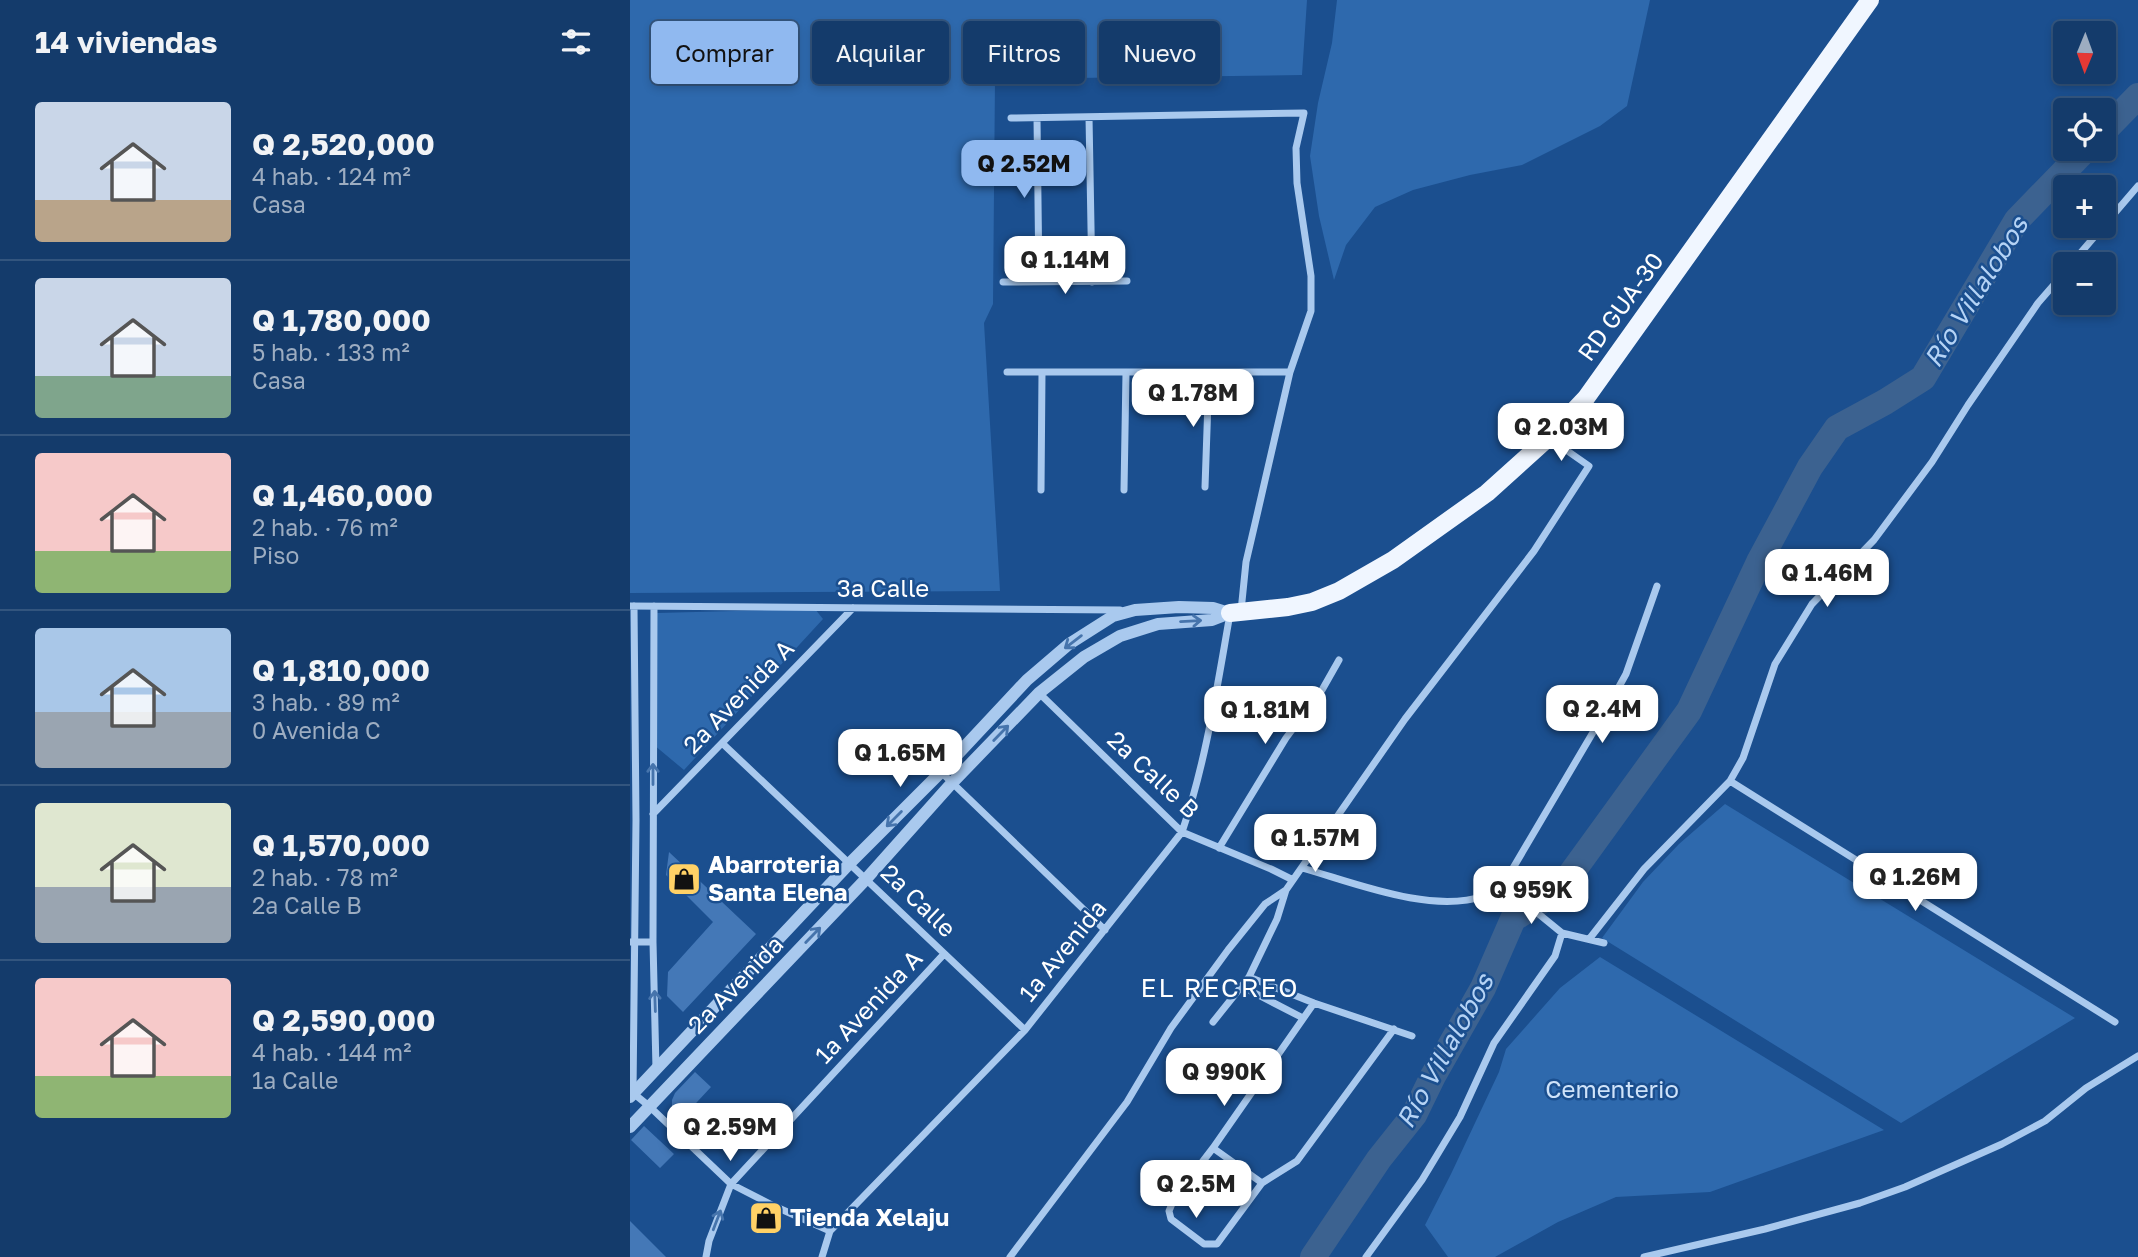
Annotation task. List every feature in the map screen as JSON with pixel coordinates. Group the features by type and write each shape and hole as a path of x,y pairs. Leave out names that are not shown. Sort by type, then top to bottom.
{"main road":[{"name":"RD GUA-30","path":"1236,612 1288,607 1312,602 1339,591 1393,559 1487,493 1549,437 1586,398 1870,0"}],"street":[{"name":"1a Avenida","path":"822,1257 830,1231 1025,1030 1182,832 1194,798 1290,372 1311,310 1311,276 1297,183 1296,148 1304,113 1089,117"},
{"path":"1011,118 1089,117 1092,282"},
{"path":"1037,118 1040,282"},
{"path":"2081,252 2138,186"},
{"path":"1003,282 1127,281"},
{"path":"1590,938 1644,869 1730,781 1743,758 1775,664 1812,604 1874,540 1932,462 2038,303 2053,286"},
{"path":"1007,372 1290,372"},
{"path":"1205,487 1209,372"},
{"path":"1041,490 1042,373"},
{"path":"1124,490 1126,373"},
{"path":"1213,1022 1249,977 1277,919 1286,890 1344,803 1534,551 1589,466 1549,437"},
{"path":"1302,868 1432,902 1464,901 1487,896 1503,885 1626,674 1657,586"},
{"path":"632,606 631,1095 649,1106 731,1184 830,1231"},
{"name":"3a Calle","path":"632,606 1135,610"},
{"name":"2a Avenida A","path":"654,606 653,942 656,1070"},
{"name":"2a Avenida","path":"631,1095 1027,680 1069,643 1113,616 1135,610 1179,607 1236,612"},
{"name":"2a Avenida A","path":"653,814 853,608"},
{"path":"1135,610 1139,629"},
{"name":"2a Avenida","path":"630,1126 1039,693 1092,652 1120,636 1158,624 1212,620 1236,612"},
{"path":"1219,848 1286,738 1322,690 1339,660"},
{"name":"2a Calle B","path":"1039,693 1182,832 1293,880"},
{"name":"2a Calle","path":"722,743 1025,1030"},
{"path":"941,772 1105,930"},
{"path":"1730,781 2115,1022"},
{"path":"1503,885 1559,931 1604,943"},
{"path":"1010,1257 1127,1102 1171,1028 1228,950 1265,904 1286,890"},
{"path":"1366,1257 1422,1180 1460,1117 1494,1043 1555,956 1559,931"},
{"path":"633,942 653,942"},
{"name":"1a Avenida A","path":"706,1257 709,1241 731,1184 944,954"},
{"path":"1249,977 1314,1003 1412,1036"},
{"path":"1242,987 1303,1018"},
{"path":"1314,1003 1168,1211 1171,1219 1204,1244 1217,1244 1262,1183 1297,1161 1394,1029"},
{"path":"1644,1257 1765,1229 1860,1203 1905,1187 2002,1144 2045,1121 2086,1088 2138,1056"},
{"path":"1213,1148 1262,1183"}],"green space":[{"path":"630,0 1307,0 1302,75 1220,76 1220,21 1099,21 1099,78 1085,78 1085,21 963,21 963,84 995,84 993,304 984,323 1000,591 630,593"},
{"path":"1337,0 1650,0 1627,106 1600,126 1522,165 1413,190 1375,207 1346,245 1334,280 1319,216 1310,156 1318,103 1332,43"},
{"path":"815,609 823,619 684,770 654,745 657,613"},
{"path":"1725,804 2075,1018 1901,1123 1602,938 1643,882 1679,844"},
{"name":"Cementerio","path":"1600,957 1884,1130 1710,1192 1616,1197 1558,1222 1495,1257 1448,1257 1425,1225 1499,1072 1506,1049 1560,988"}],"building":[{"path":"669,852 756,934 683,1012 667,996 668,972 713,922 666,875"},
{"path":"695,1072 711,1087 684,1116 672,1106 672,1100 675,1093"},
{"path":"644,1126 674,1154 660,1168 631,1140"},
{"name":"Tienda Xelaju","path":"761,1203 780,1211 774,1227 751,1226"},
{"path":"630,1221 666,1257 630,1257"}],"waterway":[{"name":"Río Villalobos","path":"2116,119 2138,96"},
{"name":"Río Villalobos","path":"1313,1257 1379,1159 1414,1115 1483,988 1513,919 1560,889 1689,711 1759,562 1810,467 1837,428 1923,378 2017,220 2074,161"}],"place":[{"name":"Abarroteria Santa Elena","path":"684,879"},
{"name":"Tienda Xelaju","path":"766,1218"}],"district":[{"name":"EL RECREO","path":"1220,988"}]}
